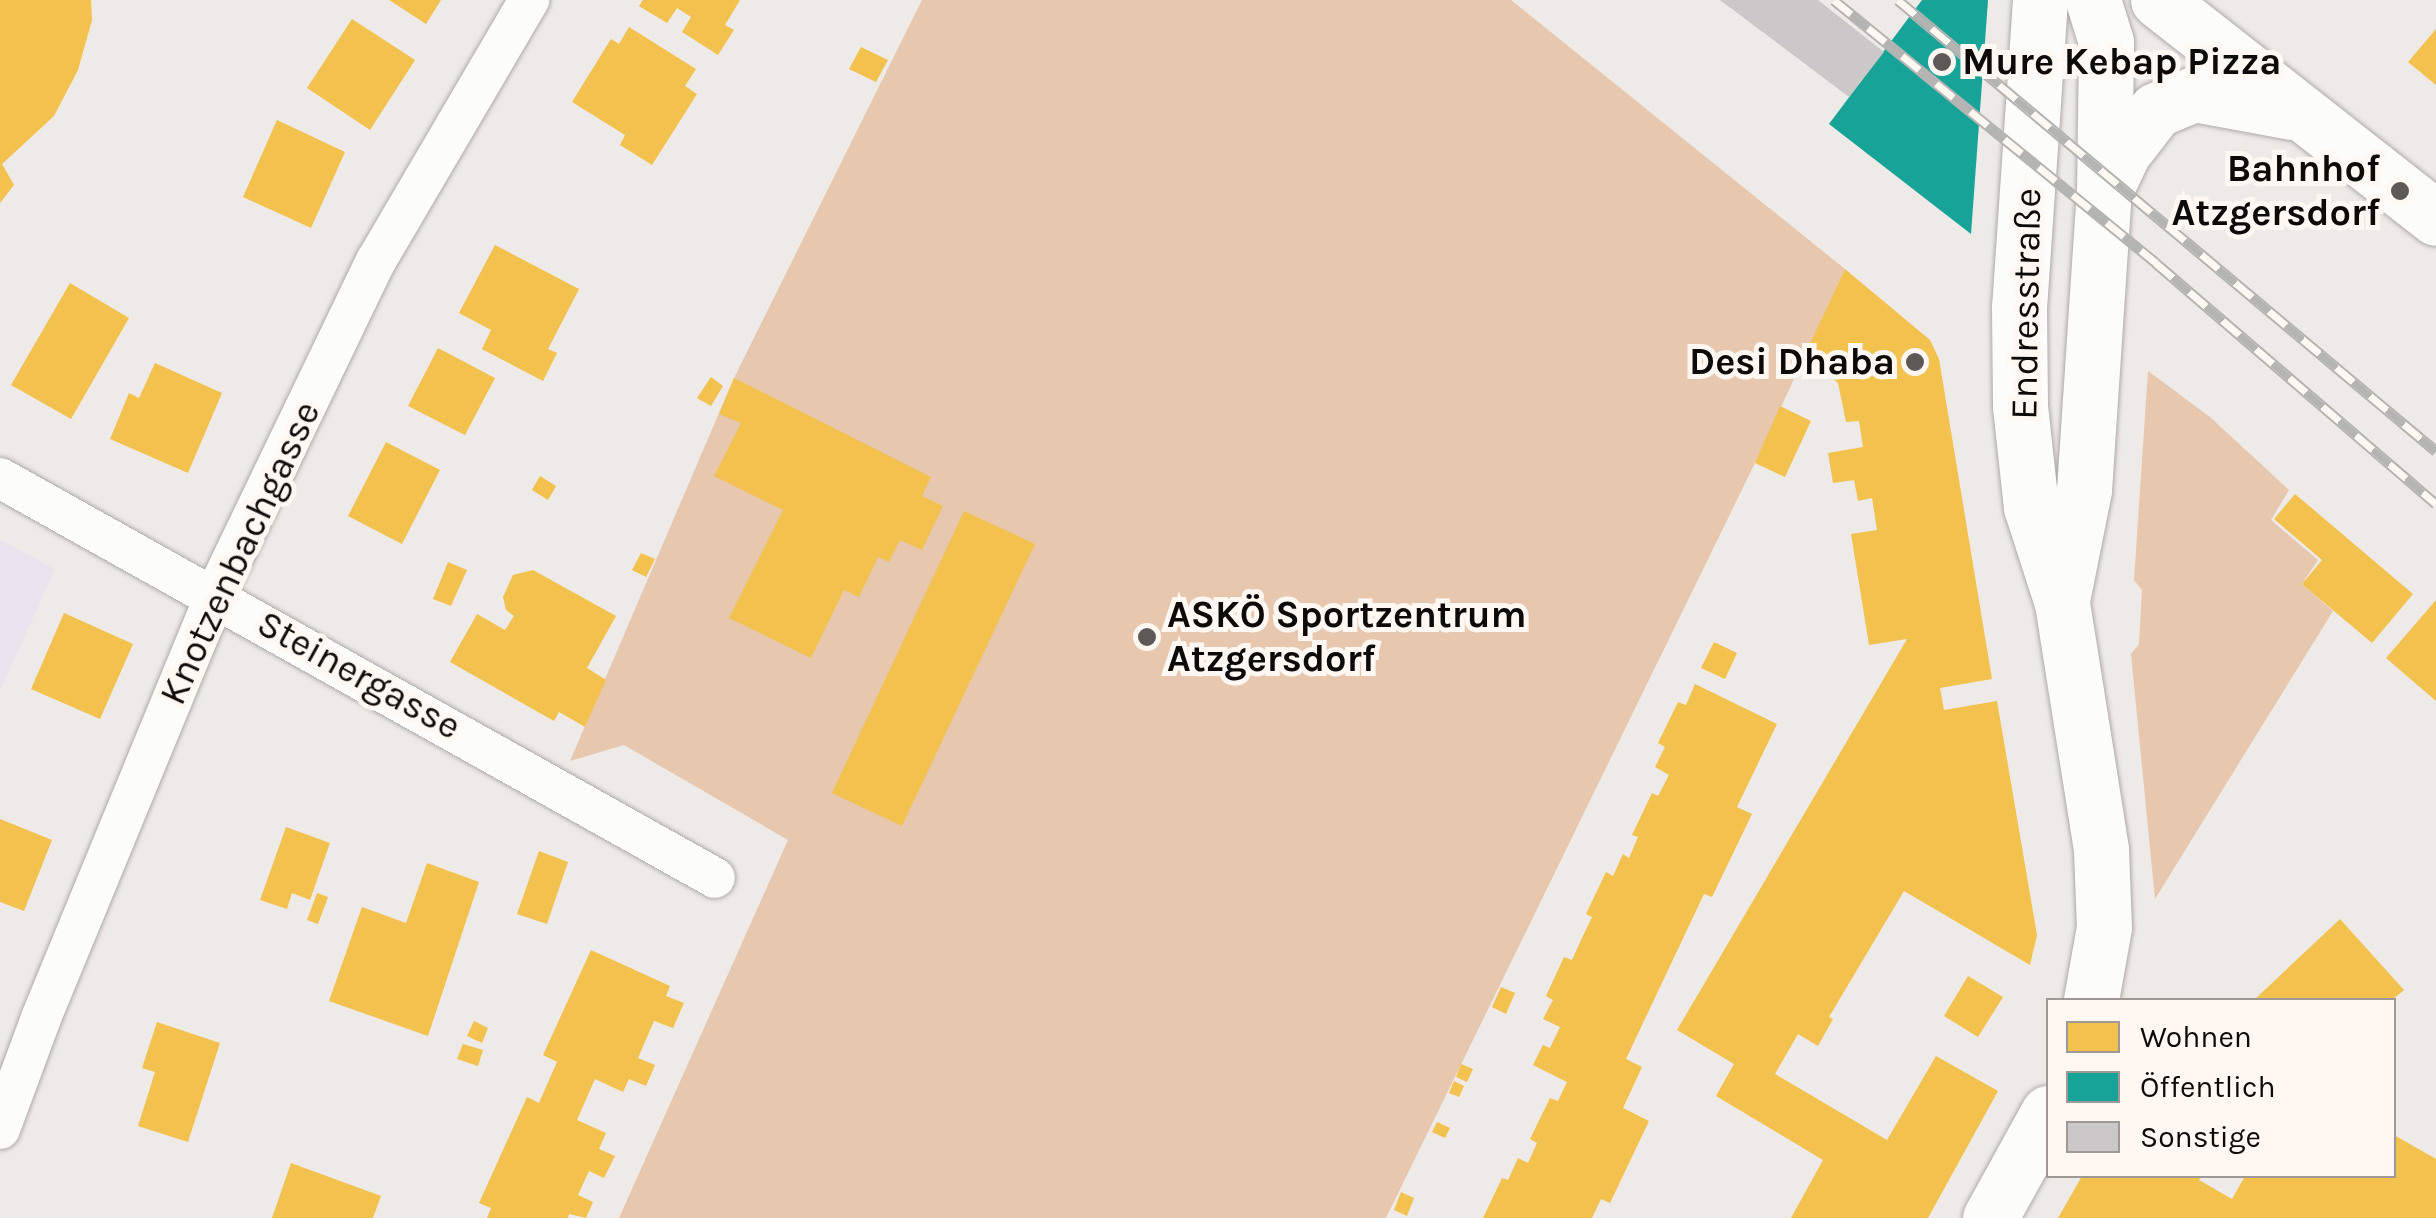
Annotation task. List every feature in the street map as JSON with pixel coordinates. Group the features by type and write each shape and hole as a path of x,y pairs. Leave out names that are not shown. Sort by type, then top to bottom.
{"street":[{"name":"Knotzenbachgasse","path":"0,1129 41,1018 215,595 376,261 529,0"},
{"name":"Endresstraße","path":"2040,0 2019,307 2020,406 2031,507 2062,603 2101,850 2104,928 2091,998"},
{"name":"Endresstraße","path":"2062,603 2084,490 2104,192 2106,42 2093,0"},
{"path":"2158,0 2436,218"},
{"path":"2104,192 2122,154 2156,110 2194,94 2299,113"},
{"name":"Steinergasse","path":"0,478 715,878"},
{"path":"1990,1218 2046,1117"}],"shaded area":[{"name":"ASKÖ Sportzentrum Atzgersdorf","path":"922,0 1511,0 1845,269 1755,463 1386,1218 619,1218 788,840 624,745 570,761 734,378"},
{"path":"2148,371 2210,417 2289,490 2271,520 2318,560 2302,584 2333,611 2155,899 2131,654 2139,644 2142,590 2134,580"},
{"path":"0,540 55,569 0,691"}],"building: Wohnen":[{"path":"0,0 91,0 92,20 78,70 54,116 2,164 14,185 0,203"},
{"path":"389,0 441,0 426,24"},
{"path":"643,0 740,0 725,25 734,30 718,55 682,32 691,17 677,8 667,23 639,6"},
{"path":"1934,0 1988,0 1984,43"},
{"path":"352,19 415,60 370,130 307,88"},
{"path":"629,27 696,69 685,86 697,94 652,165 620,145 625,135 572,102 611,39 619,44"},
{"path":"2436,29 2436,85 2408,62"},
{"path":"861,47 888,60 876,82 849,69"},
{"path":"277,120 345,152 311,228 243,197"},
{"path":"495,245 579,289 548,349 557,353 543,381 482,349 491,330 459,313"},
{"path":"1845,269 1930,340 1939,359 1992,679 1940,688 1944,710 1997,701 2037,935 2030,965 1904,891 1829,1017 1833,1019 1818,1046 1798,1034 1775,1074 1887,1140 1936,1056 1998,1091 1928,1218 1791,1218 1823,1160 1716,1096 1734,1064 1677,1030 1907,639 1869,645 1851,534 1877,530 1872,498 1858,501 1854,480 1833,483 1828,453 1863,447 1859,421 1846,422 1838,383 1805,354"},
{"path":"70,283 129,318 71,419 11,385"},
{"path":"438,348 495,378 465,435 408,406"},
{"path":"155,363 222,393 188,473 110,439 129,393 139,398"},
{"path":"711,377 723,386 711,406 697,398"},
{"path":"734,378 931,477 922,496 943,506 922,550 900,540 889,562 878,557 859,597 844,590 811,658 729,618 783,510 714,476 741,423 719,414"},
{"path":"1780,406 1811,421 1785,477 1755,463"},
{"path":"386,442 440,470 402,544 348,516"},
{"path":"540,476 556,486 548,500 532,490"},
{"path":"2295,494 2413,594 2372,643 2302,584 2322,560 2274,519"},
{"path":"964,511 1035,544 902,826 832,793"},
{"path":"641,553 655,559 646,577 632,570"},
{"path":"448,562 467,570 451,606 433,599"},
{"path":"533,570 616,616 587,668 606,680 585,727 559,712 554,721 450,662 477,614 505,630 514,616 506,610 503,597 513,575"},
{"path":"2436,600 2436,701 2386,658"},
{"path":"64,613 133,644 100,719 31,689"},
{"path":"1714,642 1737,653 1725,679 1701,668"},
{"path":"1695,684 1777,724 1737,807 1752,814 1712,897 1704,894 1626,1059 1642,1067 1623,1108 1649,1121 1610,1203 1601,1199 1592,1218 1483,1218 1502,1178 1508,1180 1518,1158 1528,1163 1537,1143 1530,1139 1550,1098 1558,1101 1567,1082 1533,1065 1543,1045 1550,1048 1560,1027 1543,1019 1553,1000 1546,996 1564,957 1572,960 1592,917 1586,914 1606,872 1613,876 1623,854 1629,858 1638,837 1632,835 1652,793 1658,796 1669,775 1655,767 1665,747 1658,743 1678,702 1686,705"},
{"path":"0,819 52,840 24,911 0,902"},
{"path":"286,827 330,843 310,900 292,893 287,909 260,900"},
{"path":"539,851 568,862 547,924 517,914"},
{"path":"427,863 479,882 428,1036 329,1001 362,907 406,923"},
{"path":"317,893 328,897 318,924 307,920"},
{"path":"2340,919 2404,990 2394,998 2256,998"},
{"path":"591,950 670,986 666,996 684,1003 673,1028 654,1021 638,1058 655,1065 646,1086 629,1079 623,1092 595,1079 577,1120 606,1133 599,1149 615,1156 604,1178 589,1171 578,1195 593,1202 586,1218 569,1214 568,1218 487,1218 491,1208 479,1203 527,1097 539,1103 557,1062 543,1055"},
{"path":"1968,976 2003,997 1978,1037 1944,1016"},
{"path":"1501,987 1515,993 1506,1014 1492,1007"},
{"path":"474,1021 488,1028 482,1043 467,1036"},
{"path":"157,1022 220,1043 188,1142 138,1126 155,1072 142,1068"},
{"path":"463,1044 483,1050 478,1066 457,1059"},
{"path":"1461,1064 1473,1069 1467,1082 1456,1077"},
{"path":"1454,1081 1464,1086 1459,1097 1449,1093"},
{"path":"1437,1122 1450,1128 1445,1138 1432,1132"},
{"path":"2396,1136 2436,1159 2436,1218 2058,1218 2081,1178 2200,1178 2232,1199 2244,1178 2396,1178"},
{"path":"291,1163 381,1196 373,1218 272,1218"},
{"path":"1401,1192 1414,1198 1407,1216 1394,1210"}],"building: Öffentlich":[{"path":"1922,0 1988,0 1971,234 1829,124"}],"building: Sonstige":[{"path":"1720,0 1818,0 1884,52 1849,97"}],"railway":[{"path":"1834,0 2156,263 2436,504"},
{"path":"1898,0 2436,451"}],"place":[{"name":"Mure Kebap Pizza","path":"1942,62"},
{"name":"Bahnhof Atzgersdorf","path":"2400,191"},
{"name":"Desi Dhaba","path":"1915,362"},
{"name":"ASKÖ Sportzentrum Atzgersdorf","path":"1147,637"}]}
